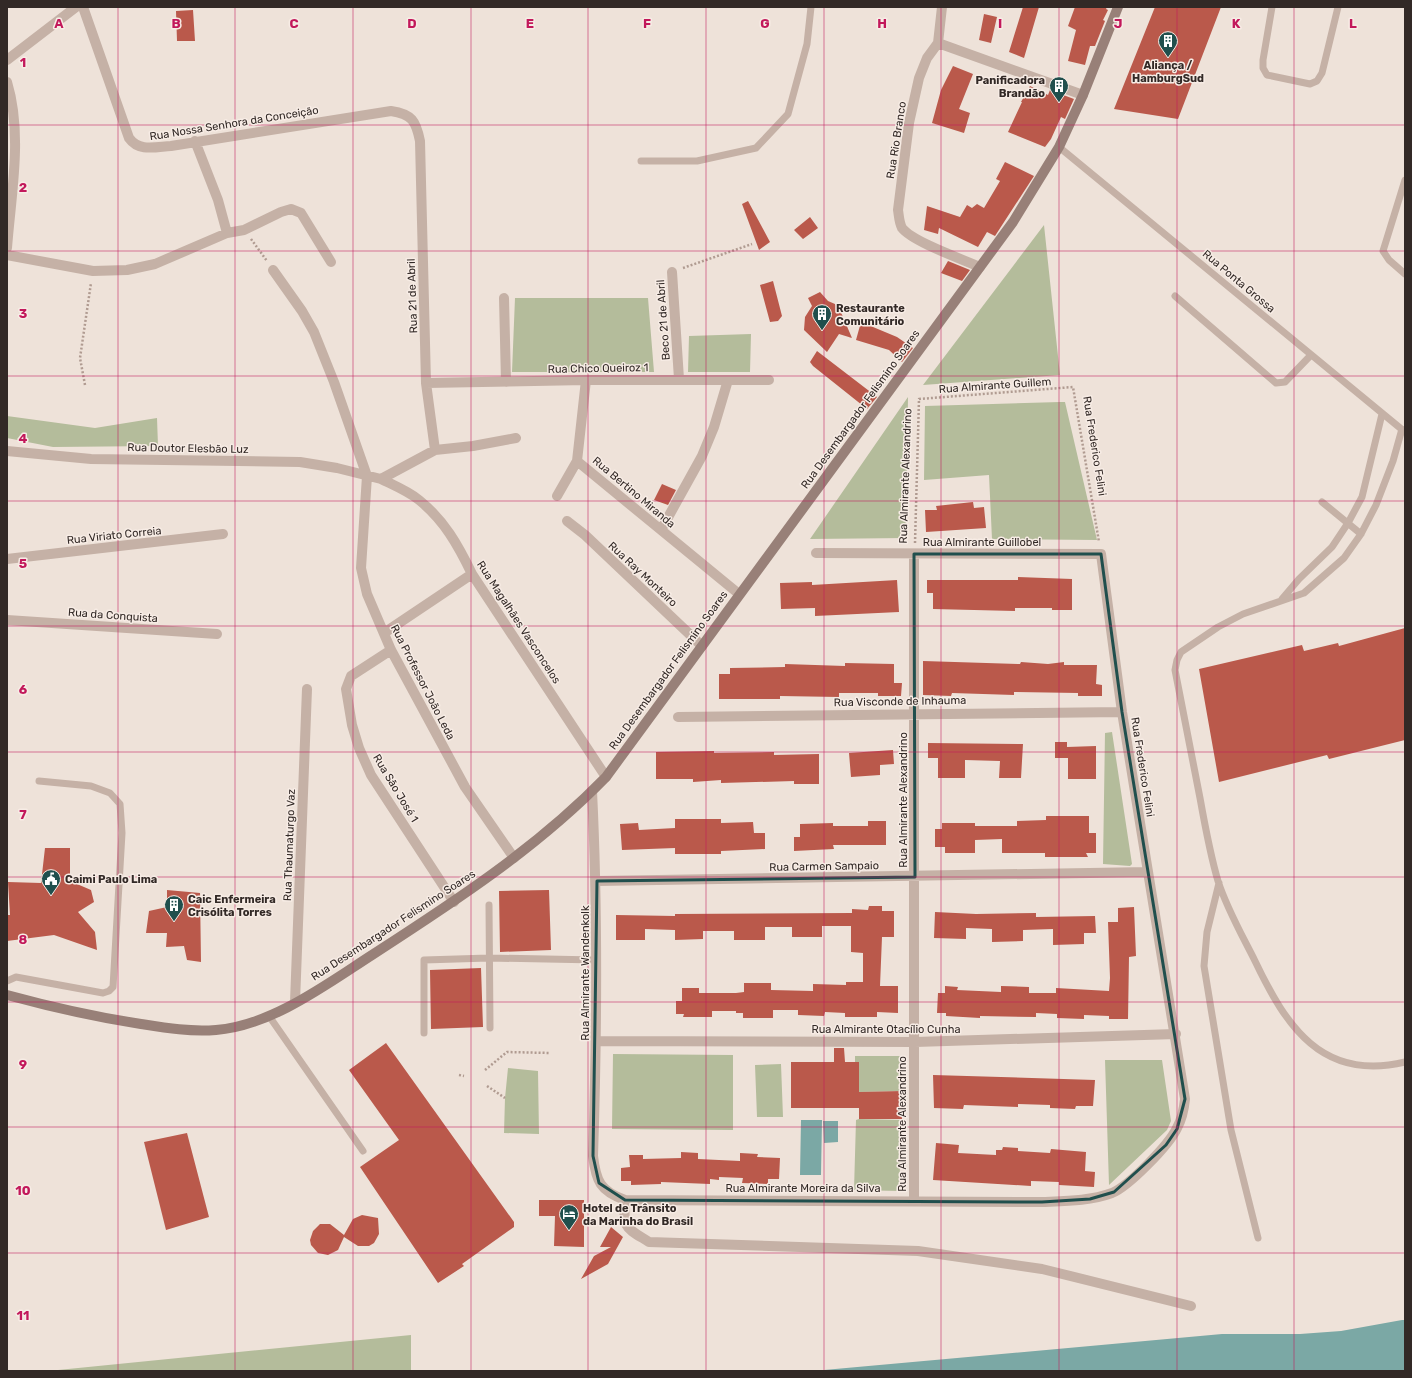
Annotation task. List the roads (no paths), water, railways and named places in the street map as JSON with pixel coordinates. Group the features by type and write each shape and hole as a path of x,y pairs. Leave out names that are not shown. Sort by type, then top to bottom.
{"street":[{"path":"7,60 76,7"},
{"name":"Rua Nossa Senhora da Conceição","path":"83,7 129,138 133,144 138,147 146,148 171,146 391,111 402,112 411,118 417,128 420,141"},
{"name":"Rua Rio Branco","path":"942,7 938,43 927,58 918,86 909,123 898,210 900,223 903,229 910,234 980,267"},
{"name":"Rua Desembargador Felismino Soares","path":"7,995 86,1015 186,1031 217,1030 246,1025 269,1016 295,1002 454,902 536,841 606,777 702,646 738,594 1013,222 1060,147 1083,95 1118,7"},
{"path":"938,43 1083,95"},
{"path":"7,82 15,118 13,178 7,248"},
{"path":"195,141 218,200 227,233"},
{"name":"Rua 21 de Abril","path":"420,141 426,383 434,450"},
{"path":"7,255 93,271 127,270 155,264 227,233 244,230 281,212 291,209 301,213 331,262"},
{"path":"273,270 302,311 314,332 334,382 367,476"},
{"name":"Beco 21 de Abril","path":"672,272 679,379"},
{"path":"504,298 506,382"},
{"name":"Rua Chico Queiroz 1","path":"426,383 679,379 769,380"},
{"name":"Rua Bertino Miranda","path":"586,380 577,461 738,594"},
{"path":"661,530 702,456 714,427 728,380"},
{"path":"381,478 434,450 473,446 516,438"},
{"name":"Rua Doutor Elesbão Luz","path":"7,451 91,459 300,462 337,468 381,478"},
{"path":"557,496 577,461"},
{"name":"Rua Professor João Leda","path":"367,476 361,568 367,594 391,650 465,787 514,858"},
{"name":"Rua Magalhães Vasconcelos","path":"381,478 418,499 444,525 457,543 472,574 606,777"},
{"name":"Rua Ray Monteiro","path":"567,521 585,535 702,646"},
{"name":"Rua Viriato Correia","path":"7,559 224,534"},
{"name":"Rua Almirante Guillobel","path":"816,553 1101,554"},
{"name":"Rua Almirante Alexandrino","path":"914,554 914,1201"},
{"name":"Rua Frederico Felini","path":"1101,554 1122,712 1186,1099 1184,1110 1177,1129 1166,1145"},
{"path":"384,633 472,574"},
{"name":"Rua da Conquista","path":"7,620 217,634"},
{"name":"Rua São José 1","path":"391,650 351,676 346,689 352,725 372,775 454,902"},
{"name":"Rua Thaumaturgo Vaz","path":"295,1002 307,689"},
{"name":"Rua Visconde de Inhauma","path":"678,716 914,712 1122,712"},
{"name":"Rua Almirante Wandenkolk","path":"592,791 597,881 597,1041 593,1156"},
{"name":"Rua Carmen Sampaio","path":"597,881 1148,872"},
{"name":"Rua Almirante Otacílio Cunha","path":"597,1041 915,1042 1176,1034"},
{"name":"Rua Almirante Moreira da Silva","path":"593,1156 599,1183 613,1196 625,1200 1042,1202 1090,1199 1114,1192 1137,1174 1166,1145"},
{"path":"625,1200 624,1220 628,1229 649,1242 918,1251 1042,1269 1191,1306"}],"lane":[{"path":"641,161 697,162 756,148 788,114 807,44 811,7"},
{"path":"1272,7 1263,68 1267,75 1310,84 1317,81 1322,73 1338,7"},
{"name":"Rua Ponta Grossa","path":"1060,147 1403,430"},
{"path":"1405,180 1383,251 1389,260 1405,274"},
{"path":"1175,296 1276,383 1286,382 1311,355"},
{"path":"1382,414 1362,497 1348,523 1332,547 1298,579 1282,599 1275,604 1243,614 1218,627 1181,652 1177,660 1175,670 1210,848 1219,882 1270,992 1284,1015 1301,1036 1320,1050 1342,1061 1367,1066 1392,1065 1405,1062"},
{"path":"1282,599 1304,593 1344,558 1361,534 1383,489 1403,430"},
{"path":"1322,502 1361,534"},
{"path":"7,981 16,977 103,993 109,992 113,987 122,833 120,804 110,793 91,786 38,781"},
{"path":"1219,882 1207,932 1204,966 1232,1130 1258,1238"},
{"path":"489,904 490,1028"},
{"path":"424,1033 424,960 489,958 597,960"},
{"path":"269,1016 363,1151"}],"water":[{"path":"801,1120 822,1120 821,1175 800,1175"},
{"path":"823,1121 838,1121 838,1142 824,1143"},
{"path":"1405,1320 1405,1371 813,1371 1222,1334 1300,1334 1341,1331"}],"place":[{"name":"Aliança / HamburgSud","path":"1168,58"},
{"name":"Panificadora Brandão","path":"1059,103"},
{"name":"Restaurante Comunitário","path":"822,331"},
{"name":"Caimi Paulo Lima","path":"51,896"},
{"name":"Caic Enfermeira Crisólita Torres","path":"174,922"},
{"name":"Hotel de Trânsito da Marinha do Brasil","path":"569,1231"}]}
